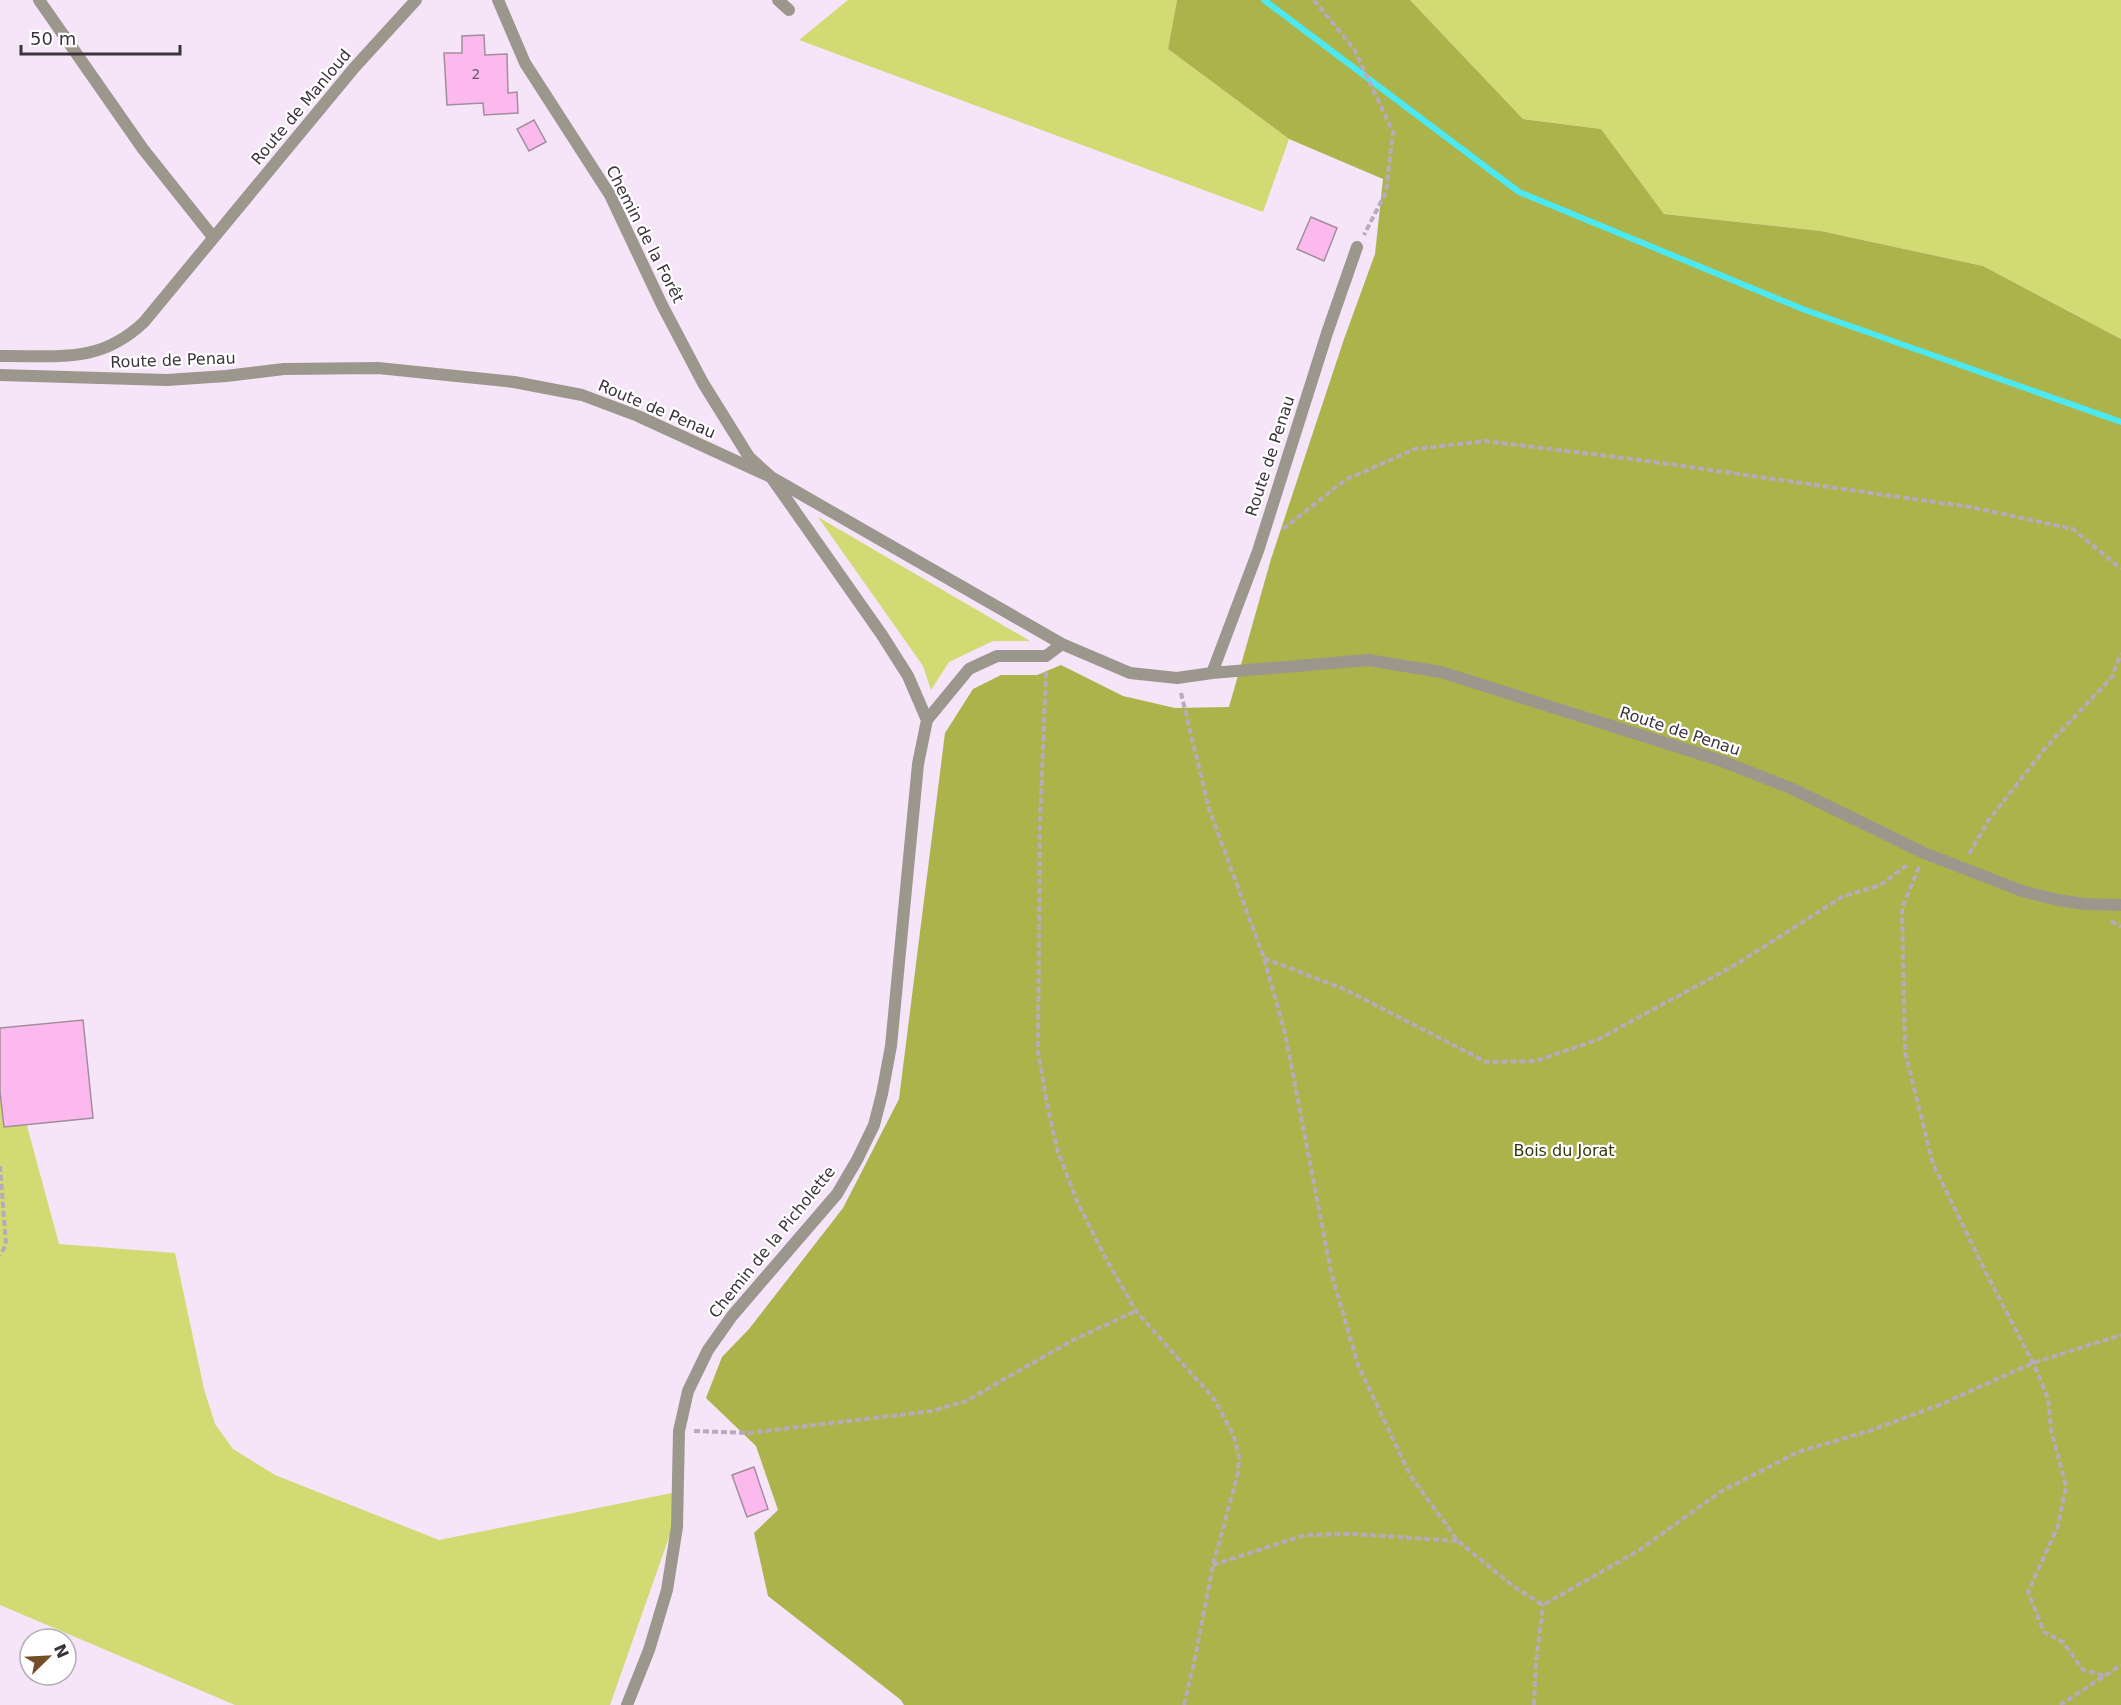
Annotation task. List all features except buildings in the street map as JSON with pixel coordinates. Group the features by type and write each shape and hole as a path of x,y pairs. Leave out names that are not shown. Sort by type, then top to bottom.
{"street":[{"path":"39,0 143,149 213,237"},
{"name":"Route de Manloud","path":"0,357 80,356 104,350 132,334 354,68 416,0"},
{"name":"Chemin de la Forêt","path":"498,0 525,63 610,195 662,305 703,383 749,457 771,477"},
{"path":"778,0 789,10"},
{"name":"Route de Penau","path":"1212,673 1258,551 1327,333 1358,247"},
{"name":"Route de Penau","path":"0,375 167,380 284,369 378,368 514,382 582,396 638,416 771,477 1062,645 1130,673 1177,678 1368,660 1441,672 1719,760 1793,789 1924,853 2022,891 2084,904 2121,905"},
{"path":"771,477 908,676 927,720 963,676 977,664 997,657 1046,656 1062,645"},
{"name":"Chemin de la Picholette","path":"627,1705 649,1650 667,1590 677,1527 680,1431 688,1391 708,1350 732,1316 837,1194 874,1125 891,1046 918,764 927,720"}],"path":[{"path":"1314,0 1354,49 1393,132 1386,192 1358,247"},
{"path":"1282,530 1345,480 1415,449 1485,441 1640,460 1970,507 2073,529 2121,569"},
{"path":"1962,868 1988,820 2047,746 2112,677 2121,653"},
{"path":"1046,656 1040,823 1038,1051 1047,1104 1058,1149 1076,1199 1105,1257 1136,1311 1214,1399 1233,1434 1239,1456 1238,1473 1213,1565 1184,1705"},
{"path":"1177,678 1209,809 1264,958 1285,1032 1330,1272 1358,1365 1410,1475 1458,1541 1513,1586 1543,1605"},
{"path":"1264,958 1346,990 1486,1062 1536,1061 1597,1040 1735,965 1842,897 1880,885 1924,853"},
{"path":"1924,853 1902,908 1905,1052 1933,1164 2033,1363 2048,1398 2052,1430 2066,1486 2058,1526 2028,1592 2044,1632 2063,1642 2083,1670 2105,1676"},
{"path":"0,1166 6,1245 0,1255"},
{"path":"680,1431 749,1433 932,1411 966,1401 1073,1340 1136,1311"},
{"path":"1543,1605 1638,1551 1720,1492 1798,1452 1869,1431 1937,1406 2033,1363 2121,1335"},
{"path":"1213,1565 1305,1535 1355,1533 1458,1541"},
{"path":"1534,1705 1536,1662 1543,1605"},
{"path":"2060,1705 2121,1665"}],"green space":[{"path":"848,0 1177,0 1168,49 1289,139 1263,212 799,40"},
{"name":"Bois du Jorat","path":"1177,0 1410,0 1523,119 1601,129 1664,214 1821,231 1983,266 2121,339 2121,1705 904,1705 901,1700 768,1596 754,1533 778,1510 756,1446 706,1398 722,1357 749,1329 843,1208 899,1099 945,733 973,689 1001,675 1037,675 1061,665 1123,696 1175,708 1229,707 1271,559 1344,339 1375,254 1383,179 1289,139 1168,49"},
{"path":"1410,0 2121,0 2121,339 1983,266 1821,231 1664,214 1601,129 1523,119"},
{"path":"818,517 1030,641 993,641 949,662 931,690 923,666"},
{"path":"0,1038 13,1074 59,1244 175,1253 204,1389 215,1424 233,1449 275,1475 439,1540 672,1493 674,1523 610,1705 235,1705 78,1638 78,1627 52,1627 0,1605"}],"waterway":[{"path":"1264,0 1519,192 1805,310 2121,422"}]}
